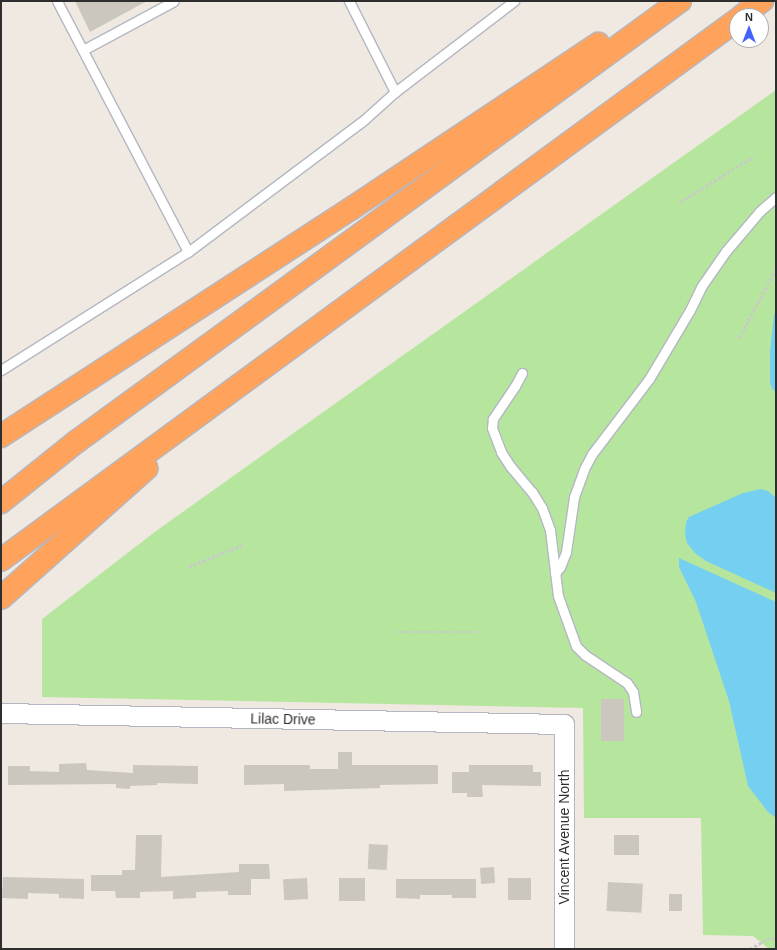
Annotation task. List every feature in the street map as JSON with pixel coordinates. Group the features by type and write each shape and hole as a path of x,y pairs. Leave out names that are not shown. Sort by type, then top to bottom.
{"highway":[{"path":"1,436 352,208 562,67 667,1"},
{"path":"1,502 76,442 680,1"},
{"path":"753,8 762,1"},
{"path":"1,560 729,26"},
{"path":"1,598 253,375"}],"street":[{"name":"Lilac Drive","path":"1,713 564,724"},
{"name":"Vincent Avenue North","path":"564,724 564,949"}],"lane":[{"path":"57,1 188,252"},
{"path":"83,50 174,1"},
{"path":"349,1 395,92"},
{"path":"1,370 188,252 365,119 395,92 514,1"},
{"path":"555,573 560,567 566,552 574,497 584,469 592,454 649,379 702,287 726,251 760,211 776,197"},
{"path":"522,373 493,419 492,428 501,452 510,466 532,492 542,508 550,530 558,596 576,646 627,683 633,692 636,712"}],"path":[{"path":"680,202 753,157"},
{"path":"739,338 776,269"},
{"path":"189,568 242,545"},
{"path":"395,632 477,632"},
{"path":"750,949 767,939 776,939"}],"green space":[{"path":"776,90 776,949 769,949 753,936 703,935 701,818 584,818 583,708 42,697 42,619 156,531"}],"water":[{"path":"776,311 776,392 772,389 770,382 770,352 774,315"},
{"path":"761,489 768,491 776,498 776,593 706,561 695,553 687,543 685,534 686,522 689,517 743,493"},
{"path":"679,558 776,602 776,818 768,812 748,786 729,701 696,602 679,567"}],"building":[{"path":"75,1 147,1 90,32"},
{"path":"601,699 624,699 624,741 601,741"},
{"path":"338,752 352,752 352,765 438,765 438,784 380,785 380,788 284,791 284,784 244,785 244,765 310,765 310,769 338,769"},
{"path":"86,763 87,770 133,773 133,765 198,766 198,784 157,783 157,785 130,786 130,789 116,788 116,784 8,785 8,766 30,766 30,771 59,772 59,764"},
{"path":"469,765 533,765 533,772 541,772 541,786 482,785 483,797 467,797 467,793 452,793 452,772 469,772"},
{"path":"136,835 162,835 161,877 239,872 239,864 269,864 270,879 251,879 251,895 228,895 228,891 196,892 196,898 173,899 173,891 140,892 140,898 116,898 115,891 91,891 91,875 122,875 122,870 135,870"},
{"path":"614,835 639,835 639,855 614,855"},
{"path":"369,844 388,845 387,870 368,869"},
{"path":"494,867 495,883 481,884 480,868"},
{"path":"3,877 84,879 84,899 59,898 59,894 28,893 28,899 2,898"},
{"path":"307,878 308,899 284,900 283,879"},
{"path":"339,878 365,878 365,901 339,901"},
{"path":"508,878 531,878 531,900 508,900"},
{"path":"396,879 476,879 476,898 452,898 452,895 420,895 420,899 396,898"},
{"path":"608,882 643,884 641,913 606,911"},
{"path":"669,894 682,894 682,911 669,911"}]}
